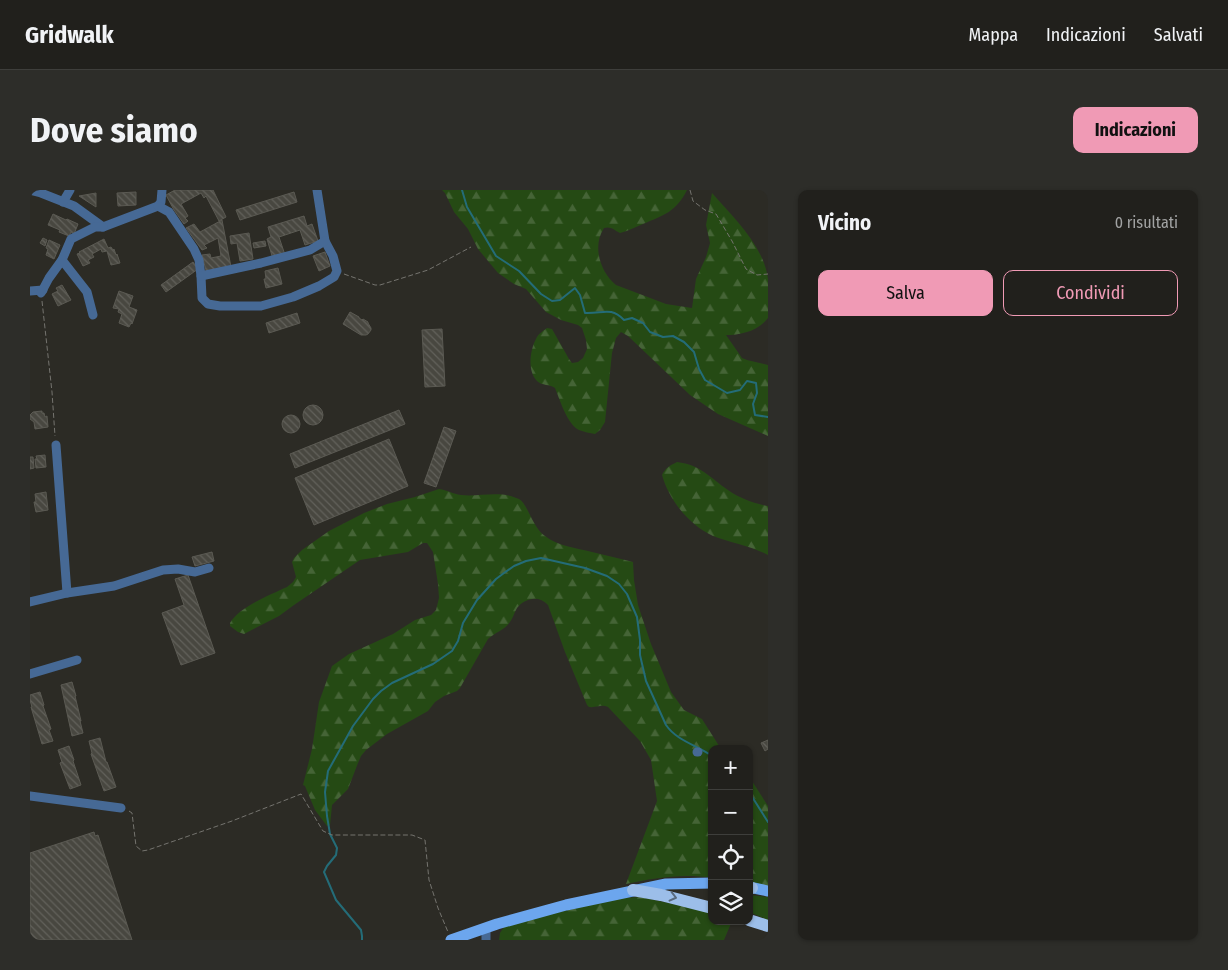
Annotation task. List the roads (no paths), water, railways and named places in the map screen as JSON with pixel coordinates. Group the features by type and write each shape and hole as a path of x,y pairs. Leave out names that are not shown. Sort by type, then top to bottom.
{"highway":[{"path":"633,890 661,894 708,907"},
{"path":"753,921 768,926"}],"main road":[{"path":"450,937 466,938 486,934 566,905 633,890 666,884 708,882"},
{"path":"753,889 768,892"}],"street":[{"path":"30,190 74,206 103,227"},
{"path":"63,202 70,190"},
{"path":"30,291 42,291 62,260 71,239 95,227 103,227 154,208 161,202 162,190"},
{"path":"154,208 169,212 194,249 199,260 202,298 208,304 220,306 261,306 293,297 319,286 334,277 337,271 333,256 325,241 317,190"},
{"path":"201,276 310,250 325,241"},
{"path":"62,260 87,292 93,315"},
{"path":"56,445 67,594"},
{"path":"30,602 114,586 163,570 178,569 195,572 209,568"},
{"path":"30,674 78,660"},
{"path":"30,796 121,808"}],"waterway":[{"path":"462,190 467,207 496,256 519,271 541,294 552,301 560,300 575,288 580,295 585,313 615,313 624,320 632,318 643,323 650,332 663,337 673,336 684,342 694,352 699,369 705,380 727,393 740,390 747,381 756,383 757,393 753,404 755,415 768,417"},
{"path":"362,940 361,930 336,900 324,872 336,855 337,848 330,834 327,816 325,792 328,771 353,726 373,699 392,683 433,664 452,651 458,641 463,623 477,600 496,579 514,566 541,558 585,568 607,576 619,584 627,594 637,617 640,655 646,681 666,725 681,739 708,753"},
{"path":"753,798 768,822"}]}
